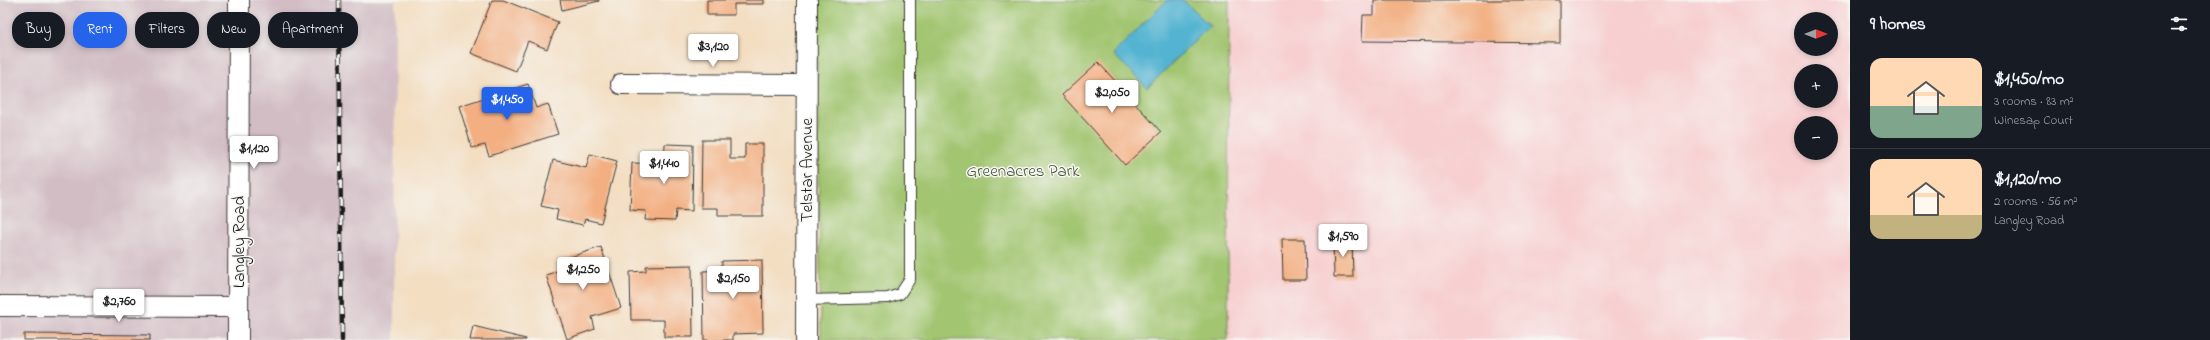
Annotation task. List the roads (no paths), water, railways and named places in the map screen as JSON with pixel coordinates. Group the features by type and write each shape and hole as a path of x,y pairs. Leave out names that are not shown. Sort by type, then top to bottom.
{"street":[{"name":"Langley Road","path":"238,340 239,0"},
{"name":"Telstar Avenue","path":"806,340 807,0"},
{"path":"621,84 806,85"},
{"path":"0,306 238,307"}],"lane":[{"path":"806,300 888,298 900,294 910,279 910,0"}],"water":[{"path":"1167,0 1183,0 1210,26 1147,88 1113,54"}],"railway":[{"path":"339,0 342,340"}],"park label":[{"name":"Greenacres Park","path":"1023,170"}]}
